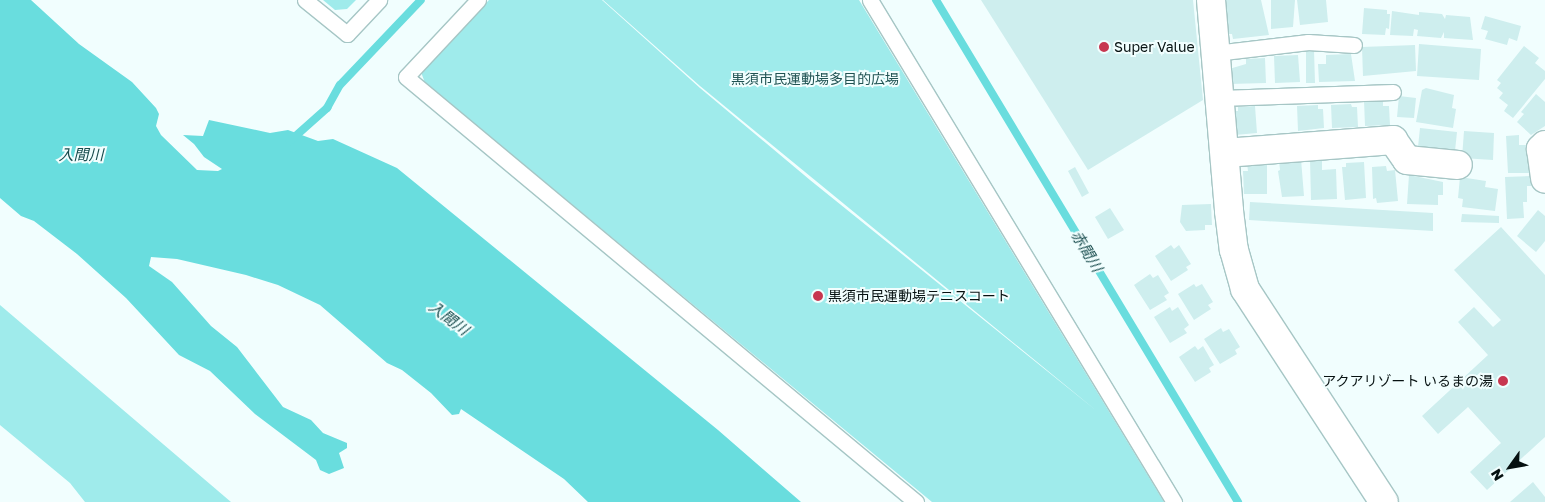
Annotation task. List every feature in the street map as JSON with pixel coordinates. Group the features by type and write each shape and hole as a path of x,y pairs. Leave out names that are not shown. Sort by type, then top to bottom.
{"street":[{"path":"1211,0 1234,250 1245,289 1384,502"},
{"path":"1225,153 1393,140 1407,160 1458,165"},
{"path":"1545,145 1541,149 1545,179"}],"lane":[{"path":"305,0 346,34 379,0"},
{"path":"478,0 406,77 916,502"},
{"path":"870,0 1174,502"},
{"path":"1215,53 1308,42 1354,45"},
{"path":"1220,98 1393,92"}],"green space":[{"path":"323,0 356,0 347,9 335,10"},
{"name":"黒須市民運動場テニスコート","path":"489,0 602,0 700,88 810,180 1098,412 700,86 603,0 859,0 1164,502 932,502 425,83 421,72"},
{"path":"0,305 231,502 85,502 70,483 0,425"}],"water":[{"name":"入間川","path":"0,0 31,0 79,44 132,82 156,108 159,114 156,126 161,135 197,170 218,171 222,169 204,157 194,144 183,135 203,136 209,120 270,133 288,130 318,141 333,139 397,168 718,430 801,502 588,502 564,479 461,409 459,414 452,415 431,393 402,370 387,363 320,305 278,285 246,275 177,259 151,257 149,266 172,282 211,326 237,347 283,407 311,420 323,433 347,443 347,448 339,453 344,468 329,474 320,470 316,460 255,414 210,371 179,355 126,298 77,254 34,221 21,216 0,198"}],"building":[{"name":"Super Value","path":"981,0 1193,0 1203,100 1088,170"},
{"path":"1224,0 1261,0 1269,35 1233,39 1232,34 1227,34"},
{"path":"1271,0 1295,0 1293,27 1271,29"},
{"path":"1297,0 1326,0 1328,22 1300,25"},
{"path":"1364,8 1387,10 1387,14 1390,14 1389,29 1386,28 1385,35 1362,34"},
{"path":"1392,11 1419,15 1419,12 1442,14 1445,19 1446,15 1470,17 1473,40 1444,38 1444,32 1441,38 1417,36 1418,30 1414,29 1413,36 1390,35"},
{"path":"1485,16 1521,26 1517,41 1509,38 1507,45 1485,39 1488,31 1481,29"},
{"path":"1419,44 1481,49 1479,80 1417,76"},
{"path":"1415,45 1416,71 1363,76 1362,47"},
{"path":"1524,46 1539,58 1535,63 1545,71 1545,79 1513,118 1504,111 1508,105 1499,98 1503,93 1497,88 1501,83 1497,80"},
{"path":"1306,50 1314,50 1315,83 1306,83"},
{"path":"1351,54 1355,81 1319,82 1318,64 1326,64 1326,55"},
{"path":"1298,55 1300,82 1275,83 1274,56"},
{"path":"1265,58 1266,83 1230,84 1229,69 1246,64 1246,59"},
{"path":"1426,88 1454,95 1452,108 1456,109 1453,128 1416,122 1422,90"},
{"path":"1536,94 1545,102 1545,126 1531,135 1517,122 1524,114 1521,112"},
{"path":"1399,96 1416,98 1414,118 1397,117"},
{"path":"1364,101 1383,101 1383,106 1389,106 1390,125 1365,126"},
{"path":"1351,104 1352,107 1357,107 1358,127 1332,128 1331,105"},
{"path":"1318,105 1318,109 1323,109 1324,128 1298,131 1297,106"},
{"path":"1255,106 1257,133 1235,135 1234,111 1238,111 1238,107"},
{"path":"1420,128 1457,132 1455,151 1418,147"},
{"path":"1464,131 1494,133 1493,160 1462,158"},
{"path":"1519,135 1519,145 1530,145 1530,173 1508,173 1506,136"},
{"path":"1322,158 1322,170 1336,169 1337,199 1311,200 1310,159"},
{"path":"1301,159 1304,196 1282,197 1278,171 1280,170 1279,160"},
{"path":"1267,162 1267,194 1244,194 1243,171 1248,171 1247,163"},
{"path":"1364,162 1366,198 1345,200 1342,167 1346,167 1346,163"},
{"path":"1386,166 1387,171 1395,170 1398,201 1377,203 1376,198 1373,199 1372,167"},
{"path":"1075,167 1089,193 1082,197 1068,171"},
{"path":"1409,175 1443,182 1443,195 1438,195 1438,205 1407,204"},
{"path":"1531,176 1531,186 1527,186 1527,202 1523,202 1524,218 1507,219 1505,177"},
{"path":"1460,177 1486,181 1485,187 1498,189 1495,211 1462,207 1463,199 1458,198"},
{"path":"1250,202 1433,213 1433,231 1249,220"},
{"path":"1211,204 1212,225 1205,225 1205,230 1186,231 1180,222 1182,205"},
{"path":"1110,208 1124,230 1108,239 1095,217"},
{"path":"1538,210 1545,216 1545,241 1536,252 1517,236"},
{"path":"1462,214 1499,216 1499,223 1461,222"},
{"name":"アクアリゾート いるまの湯","path":"1501,227 1545,275 1545,437 1487,490 1470,472 1501,443 1468,407 1438,434 1422,416 1488,355 1458,322 1474,307 1493,327 1501,320 1454,270"},
{"path":"1171,245 1174,249 1179,245 1191,264 1186,267 1188,270 1171,281 1155,256"},
{"path":"1150,274 1153,278 1158,275 1169,293 1164,296 1167,300 1150,310 1134,285"},
{"path":"1194,284 1196,287 1202,284 1213,302 1208,305 1211,309 1194,320 1178,294"},
{"path":"1170,307 1172,311 1178,307 1189,325 1184,329 1187,333 1170,343 1154,317"},
{"path":"1221,328 1223,332 1229,329 1240,347 1235,350 1237,354 1220,364 1204,339"},
{"path":"1195,346 1198,350 1203,346 1214,365 1209,368 1211,372 1195,382 1179,357"},
{"path":"1533,482 1545,497 1545,502 1510,502"}],"waterway":[{"path":"290,141 327,108 340,85 421,0"},
{"name":"赤間川","path":"936,0 1238,502"}],"place":[{"name":"Super Value","path":"1104,47"},
{"name":"黒須市民運動場テニスコート","path":"818,296"},
{"name":"アクアリゾート いるまの湯","path":"1503,381"}],"park label":[{"name":"黒須市民運動場多目的広場","path":"815,79"}]}
